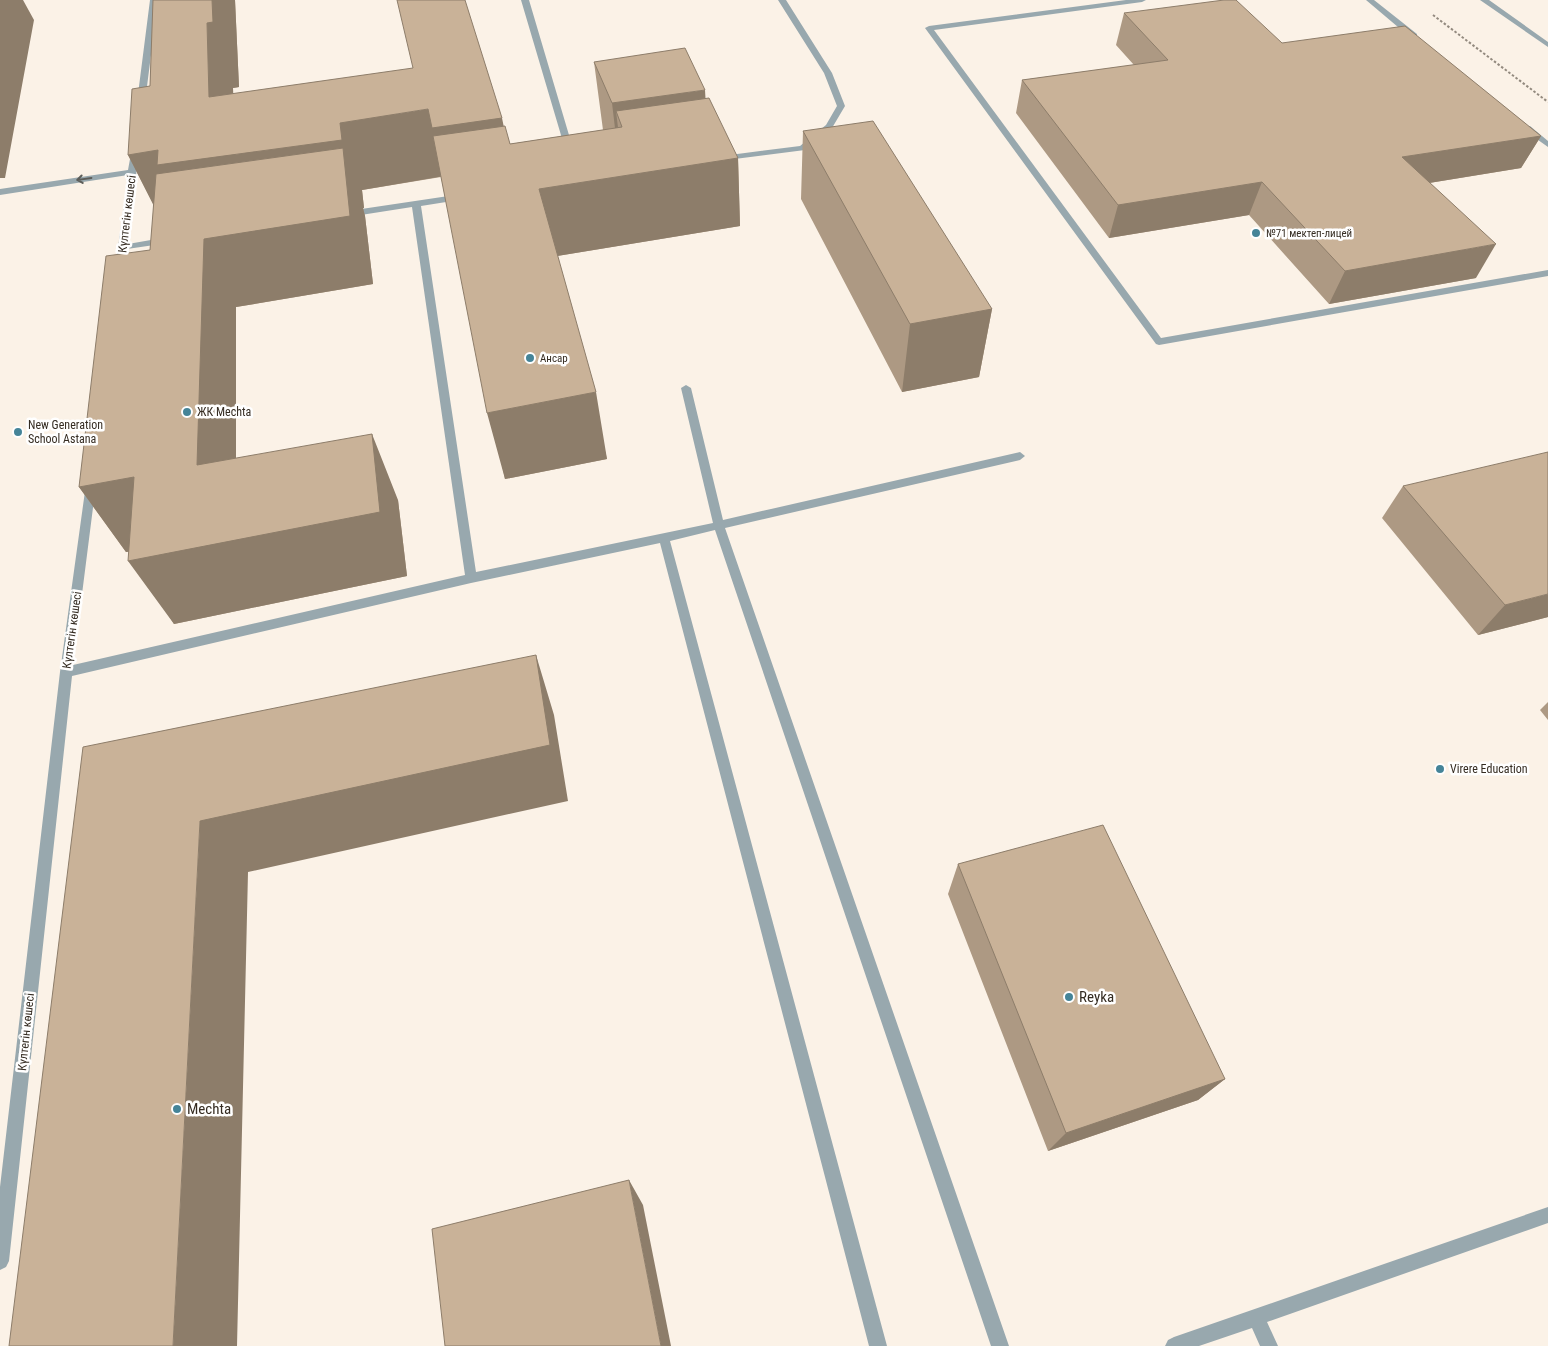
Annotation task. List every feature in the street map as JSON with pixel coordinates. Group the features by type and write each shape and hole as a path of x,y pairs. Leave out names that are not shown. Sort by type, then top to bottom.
{"street":[{"path":"139,115 154,0"},
{"path":"525,0 573,161"},
{"path":"715,160 802,148 829,126 841,106 828,74 782,0"},
{"path":"1142,0 929,28 1159,342 1548,273"},
{"path":"1370,0 1424,44"},
{"path":"1484,0 1548,45"},
{"path":"1517,120 1548,145"},
{"name":"Күлтегін көшесі","path":"118,286 137,134"},
{"path":"0,192 132,172"},
{"path":"338,215 473,196"},
{"path":"416,204 471,578"},
{"path":"123,247 182,238"},
{"path":"686,388 719,526 1000,1346"},
{"path":"66,672 471,578 719,526 1020,456"},
{"name":"Күлтегін көшесі","path":"0,1261 66,672 92,474"},
{"path":"664,538 878,1346"},
{"path":"1174,1346 1548,1215"},
{"path":"1256,1317 1269,1346"}],"path":[{"path":"1430,12 1548,102"}],"building":[{"path":"153,0 212,0 213,22 207,23 209,97 413,68 397,0 465,0 502,118 432,128 428,109 340,123 342,140 157,165 158,150 128,155 132,89 150,86"},
{"path":"1236,0 1282,43 1405,26 1541,136 1402,157 1496,244 1345,271 1262,182 1118,205 1022,80 1168,60 1124,13"},
{"path":"685,48 705,90 612,103 594,62"},
{"path":"709,98 738,158 539,189 596,392 487,413 433,136 505,126 510,144 622,127 616,111"},
{"path":"873,121 992,309 910,324 803,131"},
{"path":"343,148 350,216 204,239 197,465 372,434 380,512 128,561 134,477 79,487 106,256 150,250 156,174"},
{"path":"1548,452 1548,594 1505,605 1403,486"},
{"path":"536,655 550,745 200,821 173,1346 9,1346 83,747"},
{"name":"Reyka","path":"1103,825 1225,1079 1066,1133 958,864"},
{"path":"629,1180 661,1346 445,1346 432,1229"}],"place":[{"name":"№71 мектеп-лицей","path":"1256,233"},
{"name":"Ансар","path":"530,358"},
{"name":"ЖК Mechta","path":"187,412"},
{"name":"New Generation School Astana","path":"18,432"},
{"name":"Virere Education","path":"1440,769"},
{"name":"Reyka","path":"1069,997"},
{"name":"Mechta","path":"177,1109"}]}
